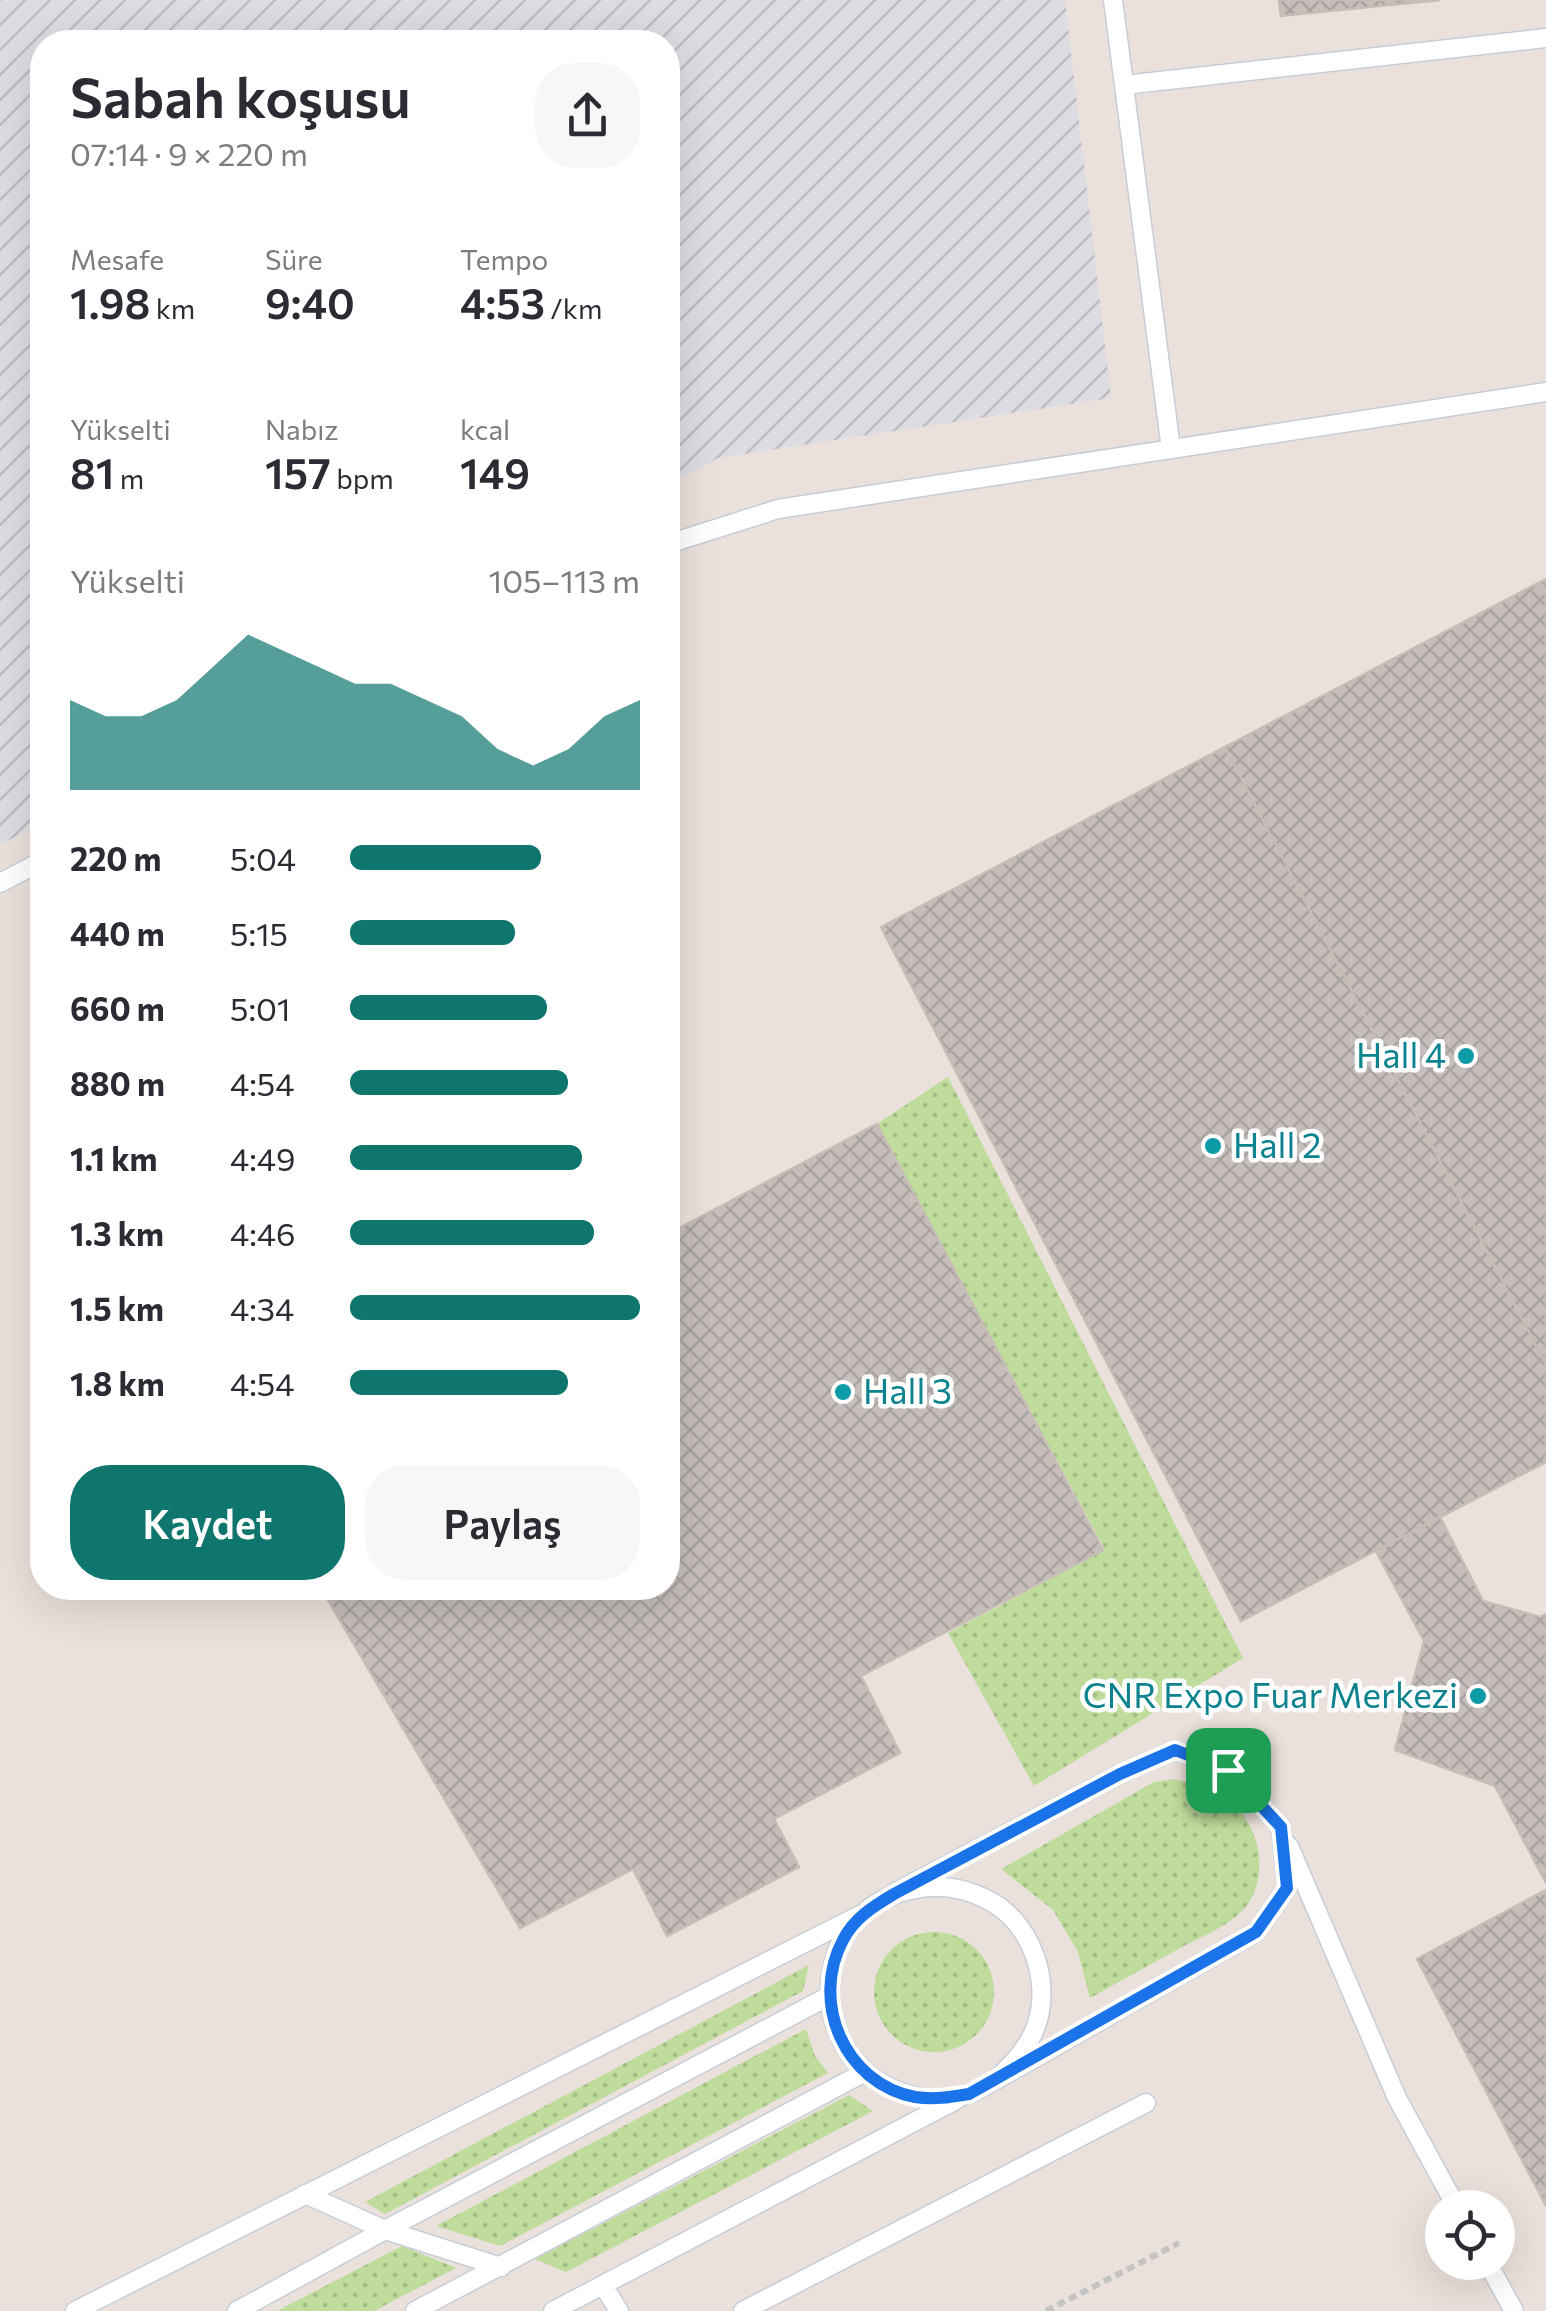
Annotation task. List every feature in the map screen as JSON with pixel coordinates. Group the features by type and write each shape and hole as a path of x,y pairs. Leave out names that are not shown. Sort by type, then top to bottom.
{"lane":[{"path":"1113,0 1171,449"},
{"path":"1124,85 1546,38"},
{"path":"680,540 778,509 1546,392"},
{"path":"0,884 30,868"},
{"path":"74,2311 863,1914 1120,1774 1175,1750 1228,1770 1281,1827 1396,2098 1447,2190"},
{"path":"553,2311 996,2080 1256,1932 1287,1888 1281,1827"},
{"path":"894,1894 928,1886 962,1889 993,1903 1019,1926 1036,1956 1042,1991 1037,2025 1021,2056 996,2080"},
{"path":"863,1914 844,1938 832,1966 829,1996 834,2024 846,2050 865,2072 888,2088 914,2097 942,2099 969,2094"},
{"path":"236,2311 829,1996"},
{"path":"415,2311 865,2072"},
{"path":"744,2311 1146,2103"},
{"path":"306,2194 384,2230 501,2266"},
{"path":"1497,2280 1514,2311"},
{"path":"603,2284 619,2311"}],"path":[{"path":"1046,2311 1179,2243"}],"shaded area":[{"path":"0,0 1065,0 1111,398 718,458 680,479 680,30 30,30 30,829 0,845"}],"green space":[{"path":"948,1077 1243,1658 1034,1786 948,1633 1105,1550 877,1124"},
{"path":"1174,1779 1224,1796 1242,1812 1257,1846 1256,1889 1248,1904 1227,1923 1090,1998 1078,1952 1053,1910 1001,1869 1154,1782"},
{"path":"934,1932 957,1937 976,1950 989,1969 994,1992 989,2015 976,2034 957,2047 934,2052 911,2047 892,2034 879,2015 874,1992 879,1969 892,1950 911,1937"},
{"path":"809,1965 803,1991 385,2214 365,2202"},
{"path":"806,2029 815,2056 828,2073 500,2246 436,2226"},
{"path":"849,2095 873,2111 566,2272 535,2259"},
{"path":"402,2246 456,2268 374,2311 277,2311"}],"building":[{"path":"1279,0 1440,0 1281,16"},
{"name":"Hall 4","path":"1546,579 1546,1365 1225,747"},
{"name":"Hall 2","path":"1225,747 1546,1365 1546,1462 1241,1621 881,927"},
{"name":"Hall 3","path":"877,1124 1103,1550 861,1676 900,1753 774,1819 799,1867 667,1936 633,1869 520,1928 328,1600 680,1600 680,1228"},
{"name":"CNR Expo Fuar Merkezi","path":"1440,1517 1483,1601 1540,1617 1546,1614 1546,1883 1495,1786 1395,1750 1424,1641 1376,1551"},
{"path":"1546,1890 1546,2206 1417,1959"}],"place":[{"name":"Hall 4","path":"1466,1056"},
{"name":"Hall 2","path":"1213,1146"},
{"name":"Hall 3","path":"843,1392"},
{"name":"CNR Expo Fuar Merkezi","path":"1478,1696"}],"route":[{"path":"1175,1750 1228,1770 1281,1827 1287,1888 1256,1932 969,2094 942,2099 914,2097 888,2088 865,2072 846,2050 834,2024 829,1996 832,1966 844,1938 863,1914 1120,1774 1175,1750"}]}
